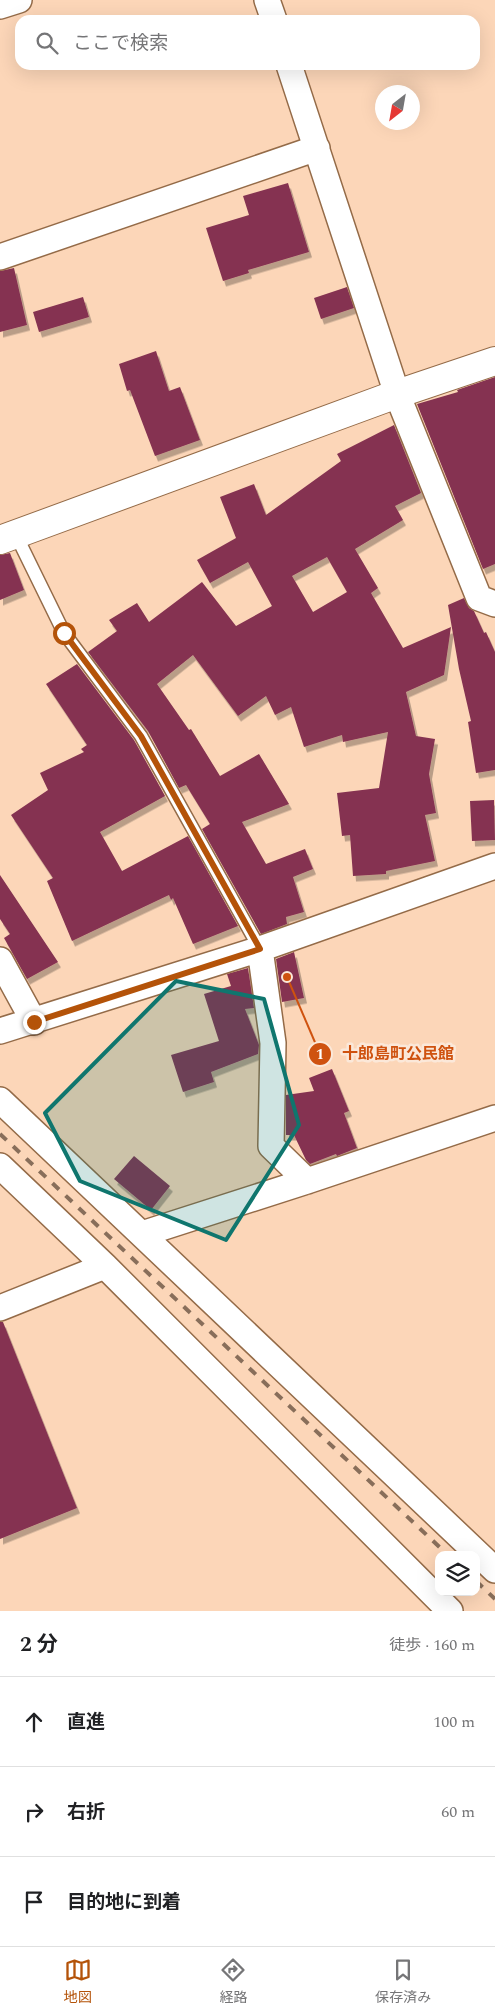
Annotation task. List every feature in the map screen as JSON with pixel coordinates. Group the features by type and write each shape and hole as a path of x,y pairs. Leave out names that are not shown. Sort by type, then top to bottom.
{"street":[{"path":"0,6 19,0"},
{"path":"267,0 272,15"},
{"path":"291,70 397,394 479,598 495,604"},
{"path":"0,257 317,148"},
{"path":"8,538 397,394 495,361"},
{"path":"0,1031 34,1022 260,949 495,866"},
{"path":"260,949 273,1043 271,1146 306,1181"},
{"path":"0,960 34,1022"},
{"path":"0,1100 495,1570"},
{"path":"142,1234 495,1118"},
{"path":"0,1166 105,1266 450,1611"},
{"path":"0,1308 105,1266"}],"lane":[{"path":"8,538 64,633 141,736 260,949"}],"highlighted area":[{"path":"176,981 264,999 299,1125 226,1240 80,1181 45,1113"}],"building":[{"path":"288,183 309,252 248,270 249,273 223,281 206,228 249,215 243,196"},
{"path":"14,268 27,325 0,332 0,271"},
{"path":"347,287 354,308 321,319 314,298"},
{"path":"83,297 89,317 39,332 33,312"},
{"path":"156,351 169,391 180,387 200,440 155,456 130,390 127,391 119,364"},
{"path":"495,377 495,564 483,569 417,404 458,392 457,390"},
{"path":"394,425 421,493 395,506 403,520 355,549 378,588 371,593 403,648 451,627 444,675 406,692 416,736 435,739 429,774 436,813 425,815 435,861 386,871 386,874 353,876 350,835 342,836 337,793 379,788 388,732 343,742 342,735 304,747 291,707 275,715 266,696 238,716 193,655 157,684 189,730 191,729 220,776 259,754 289,804 242,822 266,864 305,849 313,869 293,877 304,912 286,917 287,924 261,934 202,829 210,824 186,785 179,788 148,731 88,652 117,631 109,620 137,603 149,622 202,582 236,626 272,606 248,562 210,583 197,560 236,538 220,497 254,484 266,515 341,461 337,454","holes":["327,557 347,592 313,612 292,576"]},
{"path":"10,553 24,590 0,600 0,555"},
{"path":"464,598 469,608 474,611 495,652 495,770 476,773 468,722 471,721 459,669 448,605"},
{"path":"77,664 134,740 165,796 100,832 122,871 188,836 238,926 193,944 173,898 171,900 169,895 72,941 47,881 53,878 11,815 48,790 40,773 84,752 81,749 87,745 46,684"},
{"path":"494,800 495,840 472,841 470,801"},
{"path":"0,875 58,962 27,979 4,938 10,934 0,919"},
{"path":"294,952 304,998 282,1002 276,959"},
{"path":"248,968 254,1008 245,1009 259,1045 258,1054 211,1072 214,1082 183,1092 171,1055 219,1041 204,994 231,986 227,974"},
{"path":"332,1069 349,1111 344,1113 357,1148 310,1164 306,1160 294,1135 286,1135 286,1095 314,1091 309,1078"},
{"path":"134,1156 170,1186 151,1210 114,1179"},
{"path":"0,1322 3,1322 77,1508 0,1539"}],"railway":[{"path":"0,1134 444,1551"},
{"path":"480,1585 495,1599"}],"place":[{"name":"十郎島町公民館","path":"287,977"}],"route":[{"path":"34,1022 260,949 141,736 64,633"}]}
